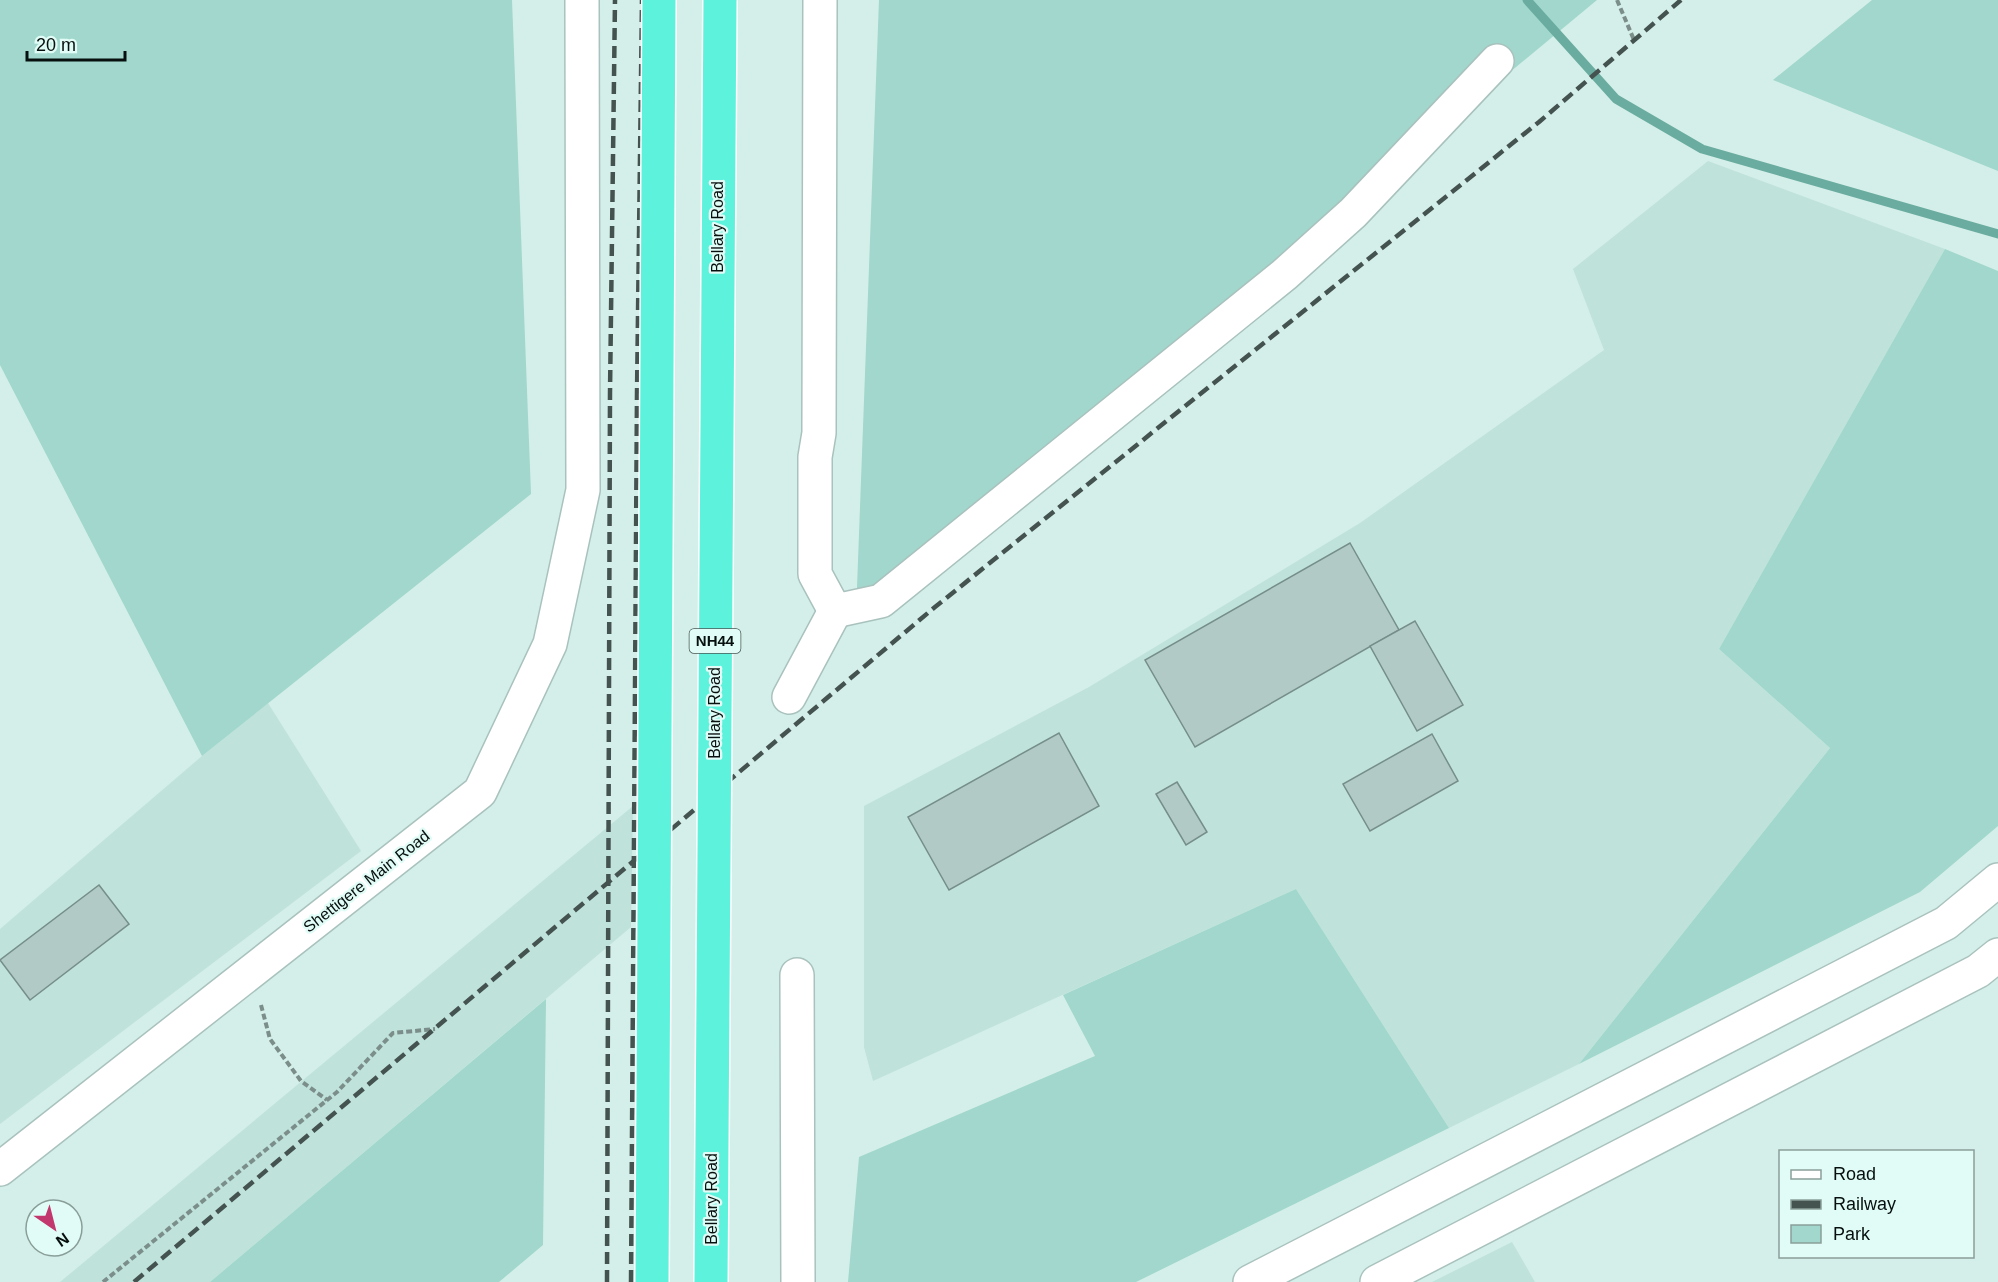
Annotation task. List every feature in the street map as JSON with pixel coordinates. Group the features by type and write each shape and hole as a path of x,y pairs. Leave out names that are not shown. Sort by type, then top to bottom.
{"highway":[{"path":"652,1282 659,0"},
{"name":"Bellary Road","path":"711,1282 720,0"}],"street":[{"name":"Shettigere Main Road","path":"0,1169 480,792 550,645 583,490 582,0"},
{"path":"820,0 819,433 815,457 815,574 836,611"},
{"path":"789,697 836,611 881,601 1284,275 1353,213 1497,61"},
{"path":"1250,1282 1946,923 1998,880"},
{"path":"1377,1282 1968,977 1998,955"},
{"path":"797,975 798,1282"}],"path":[{"path":"1617,0 1634,40"},
{"path":"253,969 270,1040 301,1082 327,1100"},
{"path":"103,1282 327,1100 393,1033 435,1029"}],"shaded area":[{"path":"1708,161 1945,249 1719,649 1830,748 1579,1064 1449,1128 1296,889 873,1081 864,1047 864,806 1089,687 1360,523 1604,350 1573,269"},
{"path":"268,703 361,851 0,1124 0,929 202,756"},
{"path":"633,806 631,927 210,1282 60,1282"},
{"path":"1512,1242 1535,1282 1432,1282"}],"green space":[{"path":"0,0 512,0 531,494 202,756 0,365"},
{"path":"879,0 1597,0 856,614"},
{"path":"1872,0 1998,0 1998,171 1773,80"},
{"path":"1945,249 1998,271 1998,826 1920,892 1579,1064 1830,748 1719,649"},
{"path":"1296,889 1449,1128 1136,1282 848,1282 859,1157 1095,1056 1063,995"},
{"path":"546,999 543,1245 499,1282 210,1282"}],"building":[{"path":"1350,543 1399,630 1195,747 1145,660"},
{"path":"1415,621 1463,705 1417,731 1370,646"},
{"path":"1059,733 1099,806 949,890 908,817"},
{"path":"1432,734 1458,781 1370,831 1343,784"},
{"path":"1177,782 1207,832 1186,845 1156,794"},
{"path":"99,885 129,924 30,1000 0,960"}],"waterway":[{"path":"1527,0 1616,99 1702,149 1998,234"}],"railway":[{"path":"607,1282 610,393 615,0"},
{"path":"631,1282 642,0"},
{"path":"134,1282 935,607 1539,122 1681,0"}]}
